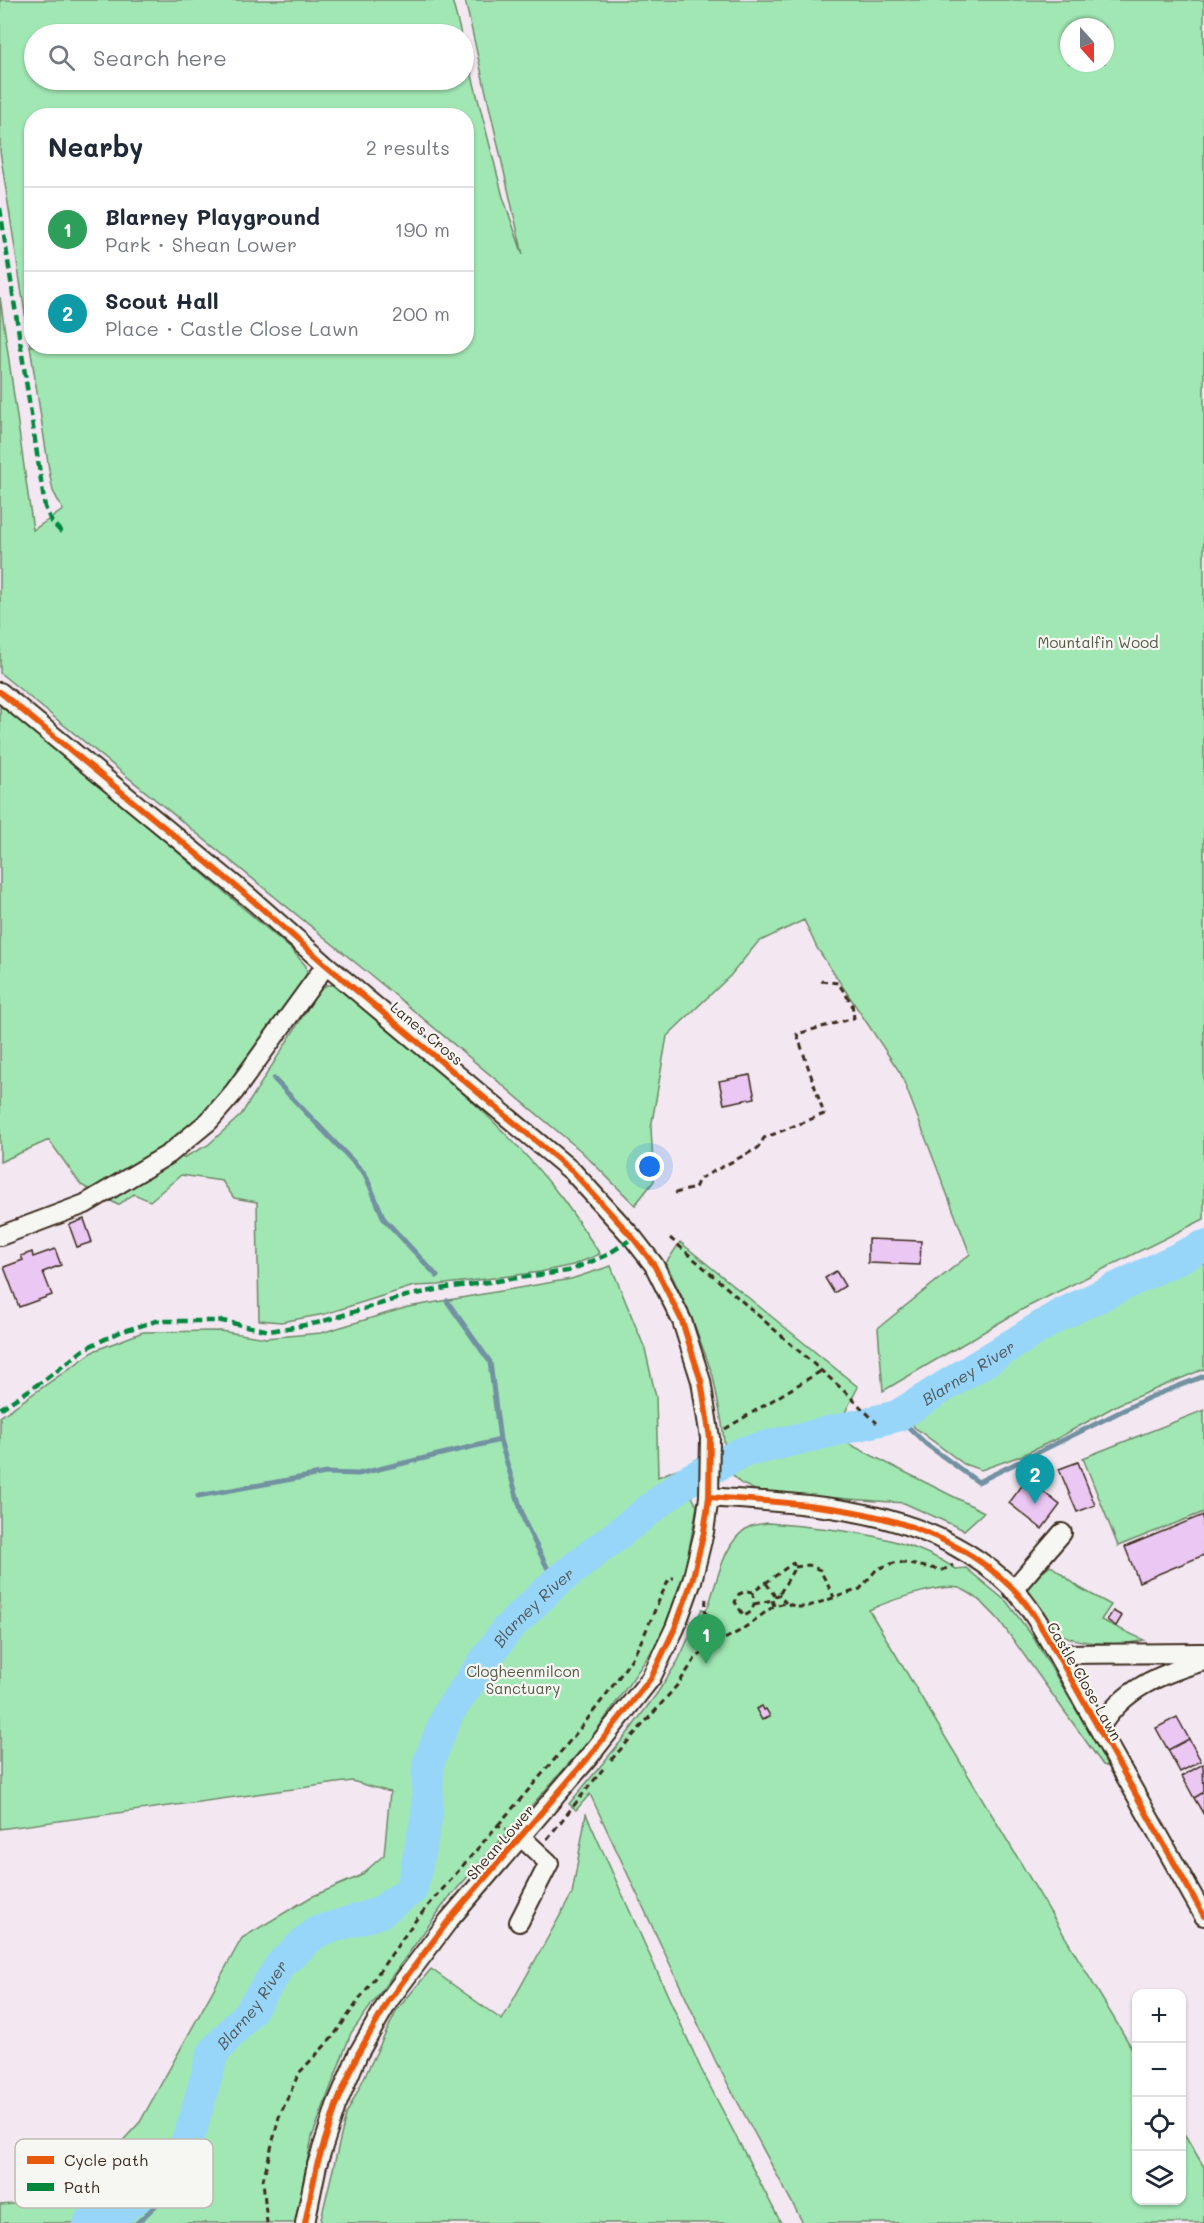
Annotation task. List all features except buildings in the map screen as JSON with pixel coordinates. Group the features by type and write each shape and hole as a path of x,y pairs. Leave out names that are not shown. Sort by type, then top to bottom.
{"street":[{"name":"Lanes Cross","path":"0,692 250,898 326,965 573,1172 633,1238 654,1265 682,1321 716,1434 710,1478"},
{"path":"0,1236 86,1204 169,1154 209,1121 234,1092 326,965"},
{"name":"Shean Lower","path":"305,2223 317,2165 336,2106 358,2054 396,1991 449,1920 588,1758 651,1677 675,1628 692,1581 704,1532 710,1478"},
{"name":"Castle Close Lawn","path":"709,1497 826,1507 880,1516 942,1537 969,1554 1013,1590 1033,1614 1057,1654 1204,1916"},
{"name":"Castle Close Lawn","path":"704,1532 712,1517 730,1506 748,1500"},
{"path":"1013,1590 1062,1533"},
{"path":"1057,1654 1204,1653"},
{"path":"1099,1729 1110,1710 1136,1689 1175,1670 1204,1661"},
{"path":"519,1922 549,1863 521,1837"}],"path":[{"path":"675,1193 695,1188 699,1179 758,1148 765,1138 824,1114 797,1034 854,1018 852,1004 838,983 820,981"},
{"path":"670,1238 877,1423"},
{"path":"716,1434 821,1371"},
{"path":"766,1583 786,1603 796,1607 806,1607 860,1589 877,1569 884,1565 897,1562 943,1570 969,1554"},
{"path":"753,1592 754,1604 751,1612 744,1616 735,1602 739,1594 747,1591 753,1592 793,1563 795,1567"},
{"path":"754,1604 772,1600 795,1567 809,1565 824,1574 834,1597"},
{"path":"498,1826 602,1701 647,1631 661,1593 670,1578 677,1578"},
{"path":"706,1597 705,1610 715,1643"},
{"path":"772,1600 774,1606"},
{"path":"537,1852 623,1745 679,1683 695,1659 715,1643 740,1631 774,1606 786,1603"}],"green space":[{"name":"Mountalfin Wood","path":"0,0 452,0 458,24 24,24 24,90 474,90 474,83 503,197 523,255 474,40 474,24 470,24 465,0 1204,0 1204,1219 1021,1310 883,1391 878,1328 970,1254 901,1074 817,948 804,920 758,942 730,976 667,1036 651,1128 654,1181 635,1205 581,1151 389,990 0,673 0,297 33,530 63,510 53,491 31,354 474,354 474,108 24,108 24,307 0,151"},
{"path":"0,706 71,761 291,949 306,966 307,974 205,1119 94,1192 81,1185 49,1140 0,1162"},
{"path":"327,985 334,985 395,1034 485,1114 540,1171 564,1201 600,1254 573,1265 540,1272 414,1286 325,1314 281,1322 259,1320 257,1202 234,1198 222,1181 181,1175 150,1201 134,1194 118,1205 106,1198 180,1155 183,1158 208,1145 241,1115 318,992"},
{"path":"680,1242 858,1387 833,1436 984,1512 964,1530 904,1503 794,1495 755,1490 740,1483 729,1471 726,1460 713,1376 692,1318 666,1263"},
{"path":"1204,1250 1204,1369 1119,1404 1023,1455 981,1470 964,1464 914,1427 910,1416 913,1411 1100,1304 1160,1276"},
{"name":"Clogheenmilcon Sanctuary","path":"611,1266 645,1349 656,1397 658,1477 677,1469 697,1506 684,1577 659,1641 590,1740 447,1900 351,2033 312,2137 295,2223 0,2223 0,2205 15,2204 15,2208 213,2208 213,2139 124,2139 140,2122 242,1938 311,1897 360,1876 384,1855 390,1792 352,1781 0,1829 0,1417 96,1350 143,1332 220,1331 266,1338 321,1333 408,1307 571,1279"},
{"path":"1204,1410 1204,1512 1118,1546 1083,1458"},
{"path":"768,1523 865,1534 912,1547 956,1569 966,1568 1007,1602 1033,1637 1110,1767 1103,1765 999,1620 970,1594 959,1588 939,1588 900,1598 869,1610 1132,2048 1132,2205 1186,2205 1186,2137 1204,2167 1204,2223 803,2223 716,2062 590,1794 576,1810 569,1804 627,1734 658,1692 678,1661 702,1609 705,1610 708,1607 727,1551 740,1533 756,1525"},
{"path":"1050,1565 1080,1588 1111,1605 1101,1620 1144,1640 1125,1643 1089,1642 1060,1633 1046,1618 1027,1587"},
{"path":"586,1814 701,2069 781,2223 320,2223 346,2115 397,2010 431,1969 502,2020 572,1894"}],"waterway":[{"path":"274,1079 365,1174 384,1219 437,1276"},
{"name":"Blarney River","path":"188,2139 213,2053 251,2010 281,1964 316,1932 379,1913 412,1889 427,1815 428,1764 448,1713 507,1629 555,1583 685,1482 743,1452 897,1416 1058,1316 1204,1246"},
{"path":"447,1301 490,1362 500,1440 525,1523 555,1583"},
{"path":"897,1416 926,1444 978,1482 1148,1398 1204,1376"},
{"path":"198,1496 326,1473 358,1474 500,1440"},
{"name":"Blarney River","path":"89,2223 123,2208"},
{"path":"137,2223 153,2208"}],"marked path":[{"path":"0,208 45,507 51,521 63,534"},
{"path":"0,1409 43,1381 86,1348 120,1332 156,1321 222,1321 270,1331 317,1323 406,1296 446,1288 568,1271 605,1256 633,1238"}],"cycle path":[{"path":"0,692 250,898 326,965 573,1172 633,1238 654,1265 682,1321 701,1381 710,1438 709,1497 704,1532 692,1581 675,1628 651,1678 588,1758 449,1920 389,2000 358,2054 336,2106 317,2165 305,2223"},
{"path":"709,1497 831,1508 871,1515 909,1526 946,1541 981,1562 1013,1589 1047,1637 1204,1916"}],"place":[{"name":"Scout Hall","path":"1035,1504"},
{"name":"Blarney Playground","path":"706,1664"}]}
